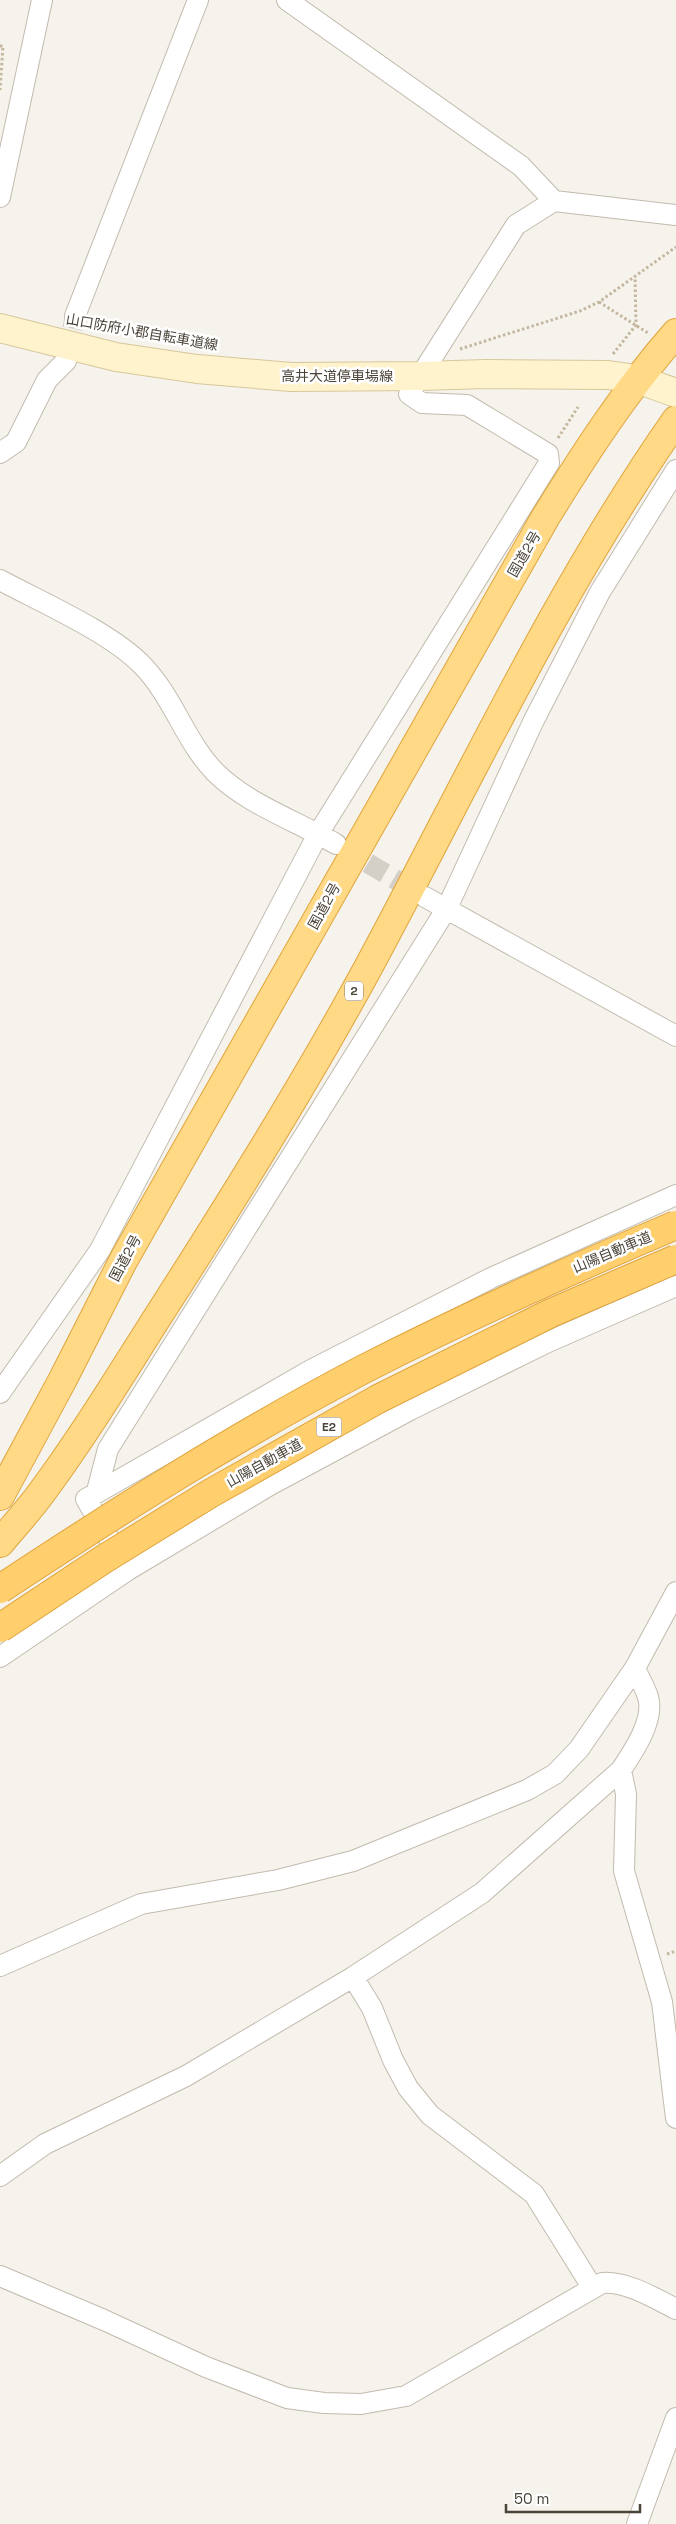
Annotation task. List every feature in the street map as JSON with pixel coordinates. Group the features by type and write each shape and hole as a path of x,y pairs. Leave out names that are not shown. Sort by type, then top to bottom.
{"highway":[{"name":"国道2号","path":"0,1496 63,1379 122,1261 414,745 545,518 588,449 666,335"},
{"name":"2","path":"0,1543 42,1492 96,1413 274,1132 368,968 586,556 636,477 676,420"},
{"name":"山陽自動車道","path":"0,1589 195,1464 363,1370 536,1285 676,1225"},
{"name":"山陽自動車道","path":"0,1628 104,1559 211,1493 378,1399 551,1313 676,1259"}],"main road":[{"name":"高井大道停車場線","path":"0,328 116,356 196,369 291,377 429,365 486,374 575,374 637,379 676,393"}],"street":[{"path":"0,197 42,0"},
{"path":"75,316 198,0"},
{"path":"287,0 521,166 554,200 676,215"},
{"path":"0,1393 100,1250 318,834 515,521 549,463 548,454 468,405 422,403 409,394 516,225 554,200"},
{"path":"0,453 16,442 47,380 66,360"},
{"path":"97,1491 108,1449 447,908 534,720 600,592 676,470"},
{"path":"0,580 103,636 142,665 165,694 190,741 216,773 246,796 336,844"},
{"path":"425,897 676,1036"},
{"path":"128,1570 86,1499 97,1491 311,1370 491,1278 676,1195"},
{"path":"0,1657 128,1570 270,1485 410,1410 548,1342 676,1286"},
{"path":"0,1966 141,1904 278,1880 353,1861 527,1790 555,1774 579,1749 635,1668 676,1592"},
{"path":"0,2176 45,2144 186,2076 353,1976 482,1893 621,1770 637,1745 646,1722 649,1699 635,1668"},
{"path":"621,1770 626,1794 624,1871 662,2002 676,2118"},
{"path":"353,1976 372,2008 393,2060 408,2088 430,2115 534,2194 592,2287"},
{"path":"0,2276 104,2320 206,2367 287,2398 342,2404 361,2404 406,2396 457,2369 602,2282 610,2282 641,2292 676,2309"},
{"path":"637,2524 676,2418"}],"path":[{"path":"0,46 3,46 0,90"},
{"path":"429,365 464,348 580,311 599,302 676,247"},
{"path":"611,357 636,325 635,277"},
{"path":"599,302 636,325 666,335"},
{"path":"548,454 578,407"}],"tunnel":[{"path":"66,358 75,316"},
{"path":"342,848 422,895"}]}
